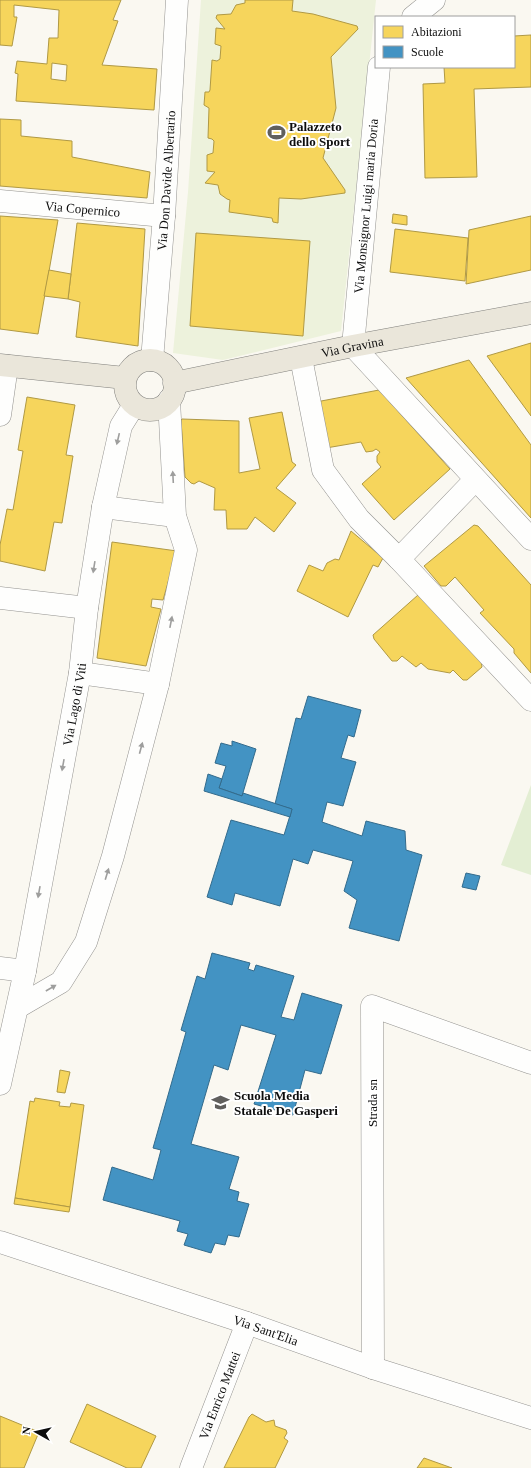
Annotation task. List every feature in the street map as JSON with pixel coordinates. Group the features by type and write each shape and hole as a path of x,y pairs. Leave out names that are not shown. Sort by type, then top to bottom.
{"main road":[{"name":"Via Gravina","path":"172,392 353,346 531,313"},
{"path":"152,360 166,366 171,372 172,392 163,405 155,409 146,409 134,404 127,396 124,387 125,378 132,367 140,361 152,360"},
{"path":"4,365 125,378"}],"street":[{"name":"Via Don Davide Albertario","path":"152,360 164,216 177,0"},
{"path":"414,16 434,0"},
{"name":"Via Monsignor Luigi maria Doria","path":"353,346 379,68"},
{"name":"Via Copernico","path":"0,201 164,216"},
{"path":"353,346 531,540"},
{"path":"301,358 323,470 358,519 400,559 531,700"},
{"path":"0,415 4,365"},
{"path":"18,1007 61,982 86,942 113,856 158,684 186,550 175,516 172,392"},
{"name":"Via Lago di Viti","path":"0,1084 18,1007 80,673 87,608 103,508 121,426 134,404"},
{"path":"400,559 475,480"},
{"path":"103,508 175,516"},
{"path":"0,598 87,608"},
{"path":"80,673 158,684"},
{"path":"0,968 25,971"},
{"name":"Strada sn","path":"372,1368 372,1006 531,1063"},
{"name":"Via Sant'Elia","path":"0,1242 247,1323 372,1368 531,1418"},
{"name":"Via Enrico Mattei","path":"191,1468 247,1323"}],"green space":[{"name":"Palazzeto dello Sport","path":"201,0 376,0 341,331 223,360 173,353 188,192"},
{"path":"531,785 531,875 501,865"}],"building: Abitazioni":[{"path":"0,0 121,0 113,20 118,21 102,65 157,69 154,110 16,101 18,74 15,73 17,61 47,64 49,38 58,38 59,10 14,5 14,17 17,17 12,46 0,45","holes":["52,63 67,65 66,81 51,79"]},
{"path":"245,0 293,0 292,11 313,14 357,26 358,29 331,57 336,108 323,158 345,190 345,193 301,199 279,198 278,223 273,222 272,218 229,212 230,200 220,194 218,185 205,183 215,172 207,171 207,155 213,153 214,141 208,138 209,108 204,105 205,92 209,92 210,90 212,60 217,61 220,59 221,46 215,44 216,28 225,29 216,18 217,15 231,14 236,5 245,3"},
{"path":"531,35 531,87 474,89 477,177 425,178 423,84 445,83 444,68 515,68 515,36"},
{"path":"0,119 21,120 21,136 72,141 72,157 150,172 147,198 0,186"},
{"path":"393,214 407,216 407,225 392,223"},
{"path":"0,216 58,220 38,334 0,329"},
{"path":"531,216 531,270 466,284 469,230"},
{"path":"77,223 145,229 138,346 76,337 80,302 68,299"},
{"path":"395,229 468,238 465,281 390,272"},
{"path":"196,233 310,241 303,336 190,326"},
{"path":"49,270 71,274 68,299 44,296"},
{"path":"531,343 531,416 487,356"},
{"path":"469,360 531,445 531,518 406,378"},
{"path":"379,390 450,469 394,520 362,484 381,467 377,462 377,456 380,452 376,449 366,452 361,442 326,448 316,402"},
{"path":"27,397 75,405 66,455 73,456 62,523 54,522 45,571 0,561 0,545 7,509 13,510 23,451 18,450"},
{"path":"282,412 292,462 296,465 276,488 296,503 274,532 255,517 247,529 227,529 226,510 214,510 215,488 199,481 194,484 191,483 185,477 181,420 239,421 239,473 260,469 249,418"},
{"path":"474,525 478,526 531,585 531,673 514,653 514,649 480,613 484,610 455,577 446,586 441,586 424,566"},
{"path":"351,531 383,558 378,567 373,565 348,617 297,591 309,565 323,571 327,563 335,559 339,560"},
{"path":"112,542 177,551 163,600 152,599 151,607 161,609 146,666 97,658"},
{"path":"418,595 481,661 482,667 467,680 463,680 453,670 450,673 428,669 421,663 416,667 402,656 397,661 392,661 374,639 373,635"},
{"path":"60,1070 70,1072 65,1093 57,1092"},
{"path":"35,1098 60,1102 59,1106 70,1107 71,1103 84,1105 70,1207 15,1198 30,1101 34,1102"},
{"path":"15,1198 70,1207 69,1212 14,1204"},
{"path":"87,1404 156,1436 141,1468 127,1468 70,1442"},
{"path":"252,1414 266,1422 274,1420 275,1426 286,1430 287,1433 284,1438 288,1441 275,1468 224,1468 249,1417"},
{"path":"0,1416 39,1432 24,1468 0,1468"},
{"path":"424,1458 452,1468 417,1468"}],"building: Scuole":[{"path":"308,696 361,710 354,737 348,735 341,758 356,762 343,806 327,802 322,822 362,836 366,821 405,831 406,850 422,855 399,941 349,928 357,900 344,891 353,861 313,850 308,864 293,859 280,906 235,893 232,905 207,897 231,820 284,835 292,809 275,804 296,718 301,719"},
{"path":"232,741 256,749 242,796 219,788 226,766 215,763 221,743 232,746"},
{"path":"208,774 222,779 219,788 242,796 243,793 292,809 290,817 204,791"},
{"path":"466,873 480,876 476,890 462,887"},
{"path":"212,953 250,963 248,969 254,971 256,965 294,976 281,1017 294,1020 302,993 342,1005 321,1074 305,1070 293,1115 254,1104 276,1035 241,1025 228,1070 214,1065 191,1144 239,1157 229,1189 239,1192 237,1201 249,1204 239,1237 228,1235 225,1245 215,1243 211,1253 184,1245 188,1234 177,1231 180,1221 103,1200 112,1167 153,1180 161,1150 153,1148 186,1032 181,1030 197,976 205,979"}],"place":[{"name":"Palazzeto dello Sport","path":"276,133"},
{"name":"Scuola Media Statale De Gasperi","path":"221,1102"}]}
